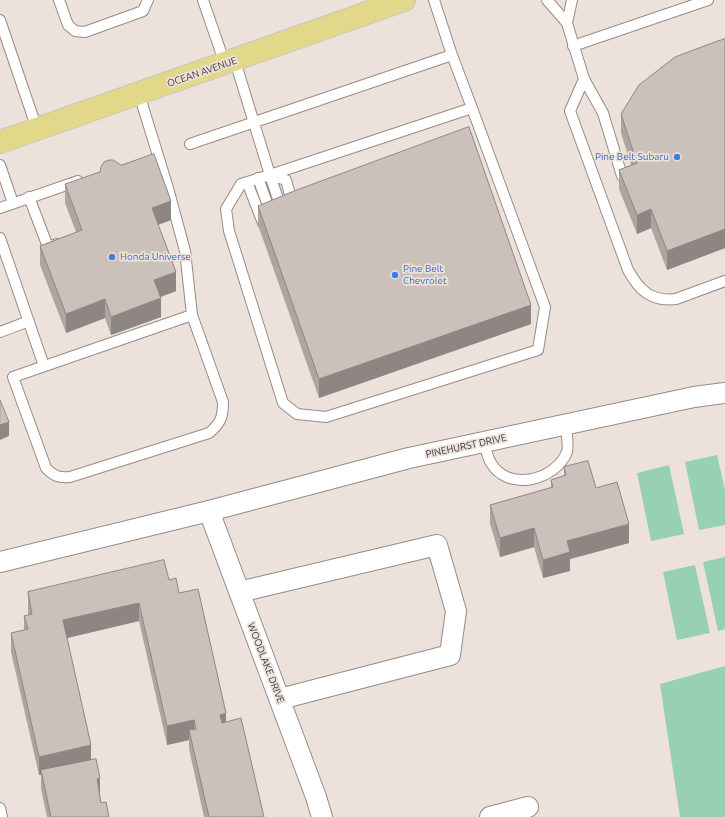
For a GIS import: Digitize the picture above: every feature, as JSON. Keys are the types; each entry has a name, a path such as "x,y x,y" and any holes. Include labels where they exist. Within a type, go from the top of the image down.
{"main road":[{"name":"OCEAN AVENUE","path":"0,142 404,0"}],"street":[{"name":"PINEHURST DRIVE","path":"0,562 409,458 694,397 725,393"},
{"name":"WOODLAKE DRIVE","path":"209,510 280,699 322,817"},
{"path":"239,592 437,544 456,611 450,655 280,699"},
{"path":"490,817 528,808"}],"lane":[{"path":"59,0 68,25 76,31 85,32 143,11 148,0"},
{"path":"203,0 230,62 253,124 275,173 283,215"},
{"path":"434,0 452,55 472,108 545,307 538,350 326,417 297,414 282,403 228,231 226,209 241,184 472,108"},
{"path":"547,0 567,23 584,79 603,113 622,176"},
{"path":"567,23 572,0"},
{"path":"573,46 708,0"},
{"path":"0,20 37,129"},
{"path":"0,56 10,52"},
{"path":"190,144 253,124 452,55"},
{"path":"584,79 570,111 628,270 634,280 640,288 649,295 667,300 676,299 725,281"},
{"path":"139,94 154,155 185,251 192,315 223,402 223,415 217,426 209,433 70,477 60,478 52,474 46,468 12,377 192,315"},
{"path":"0,165 13,203"},
{"path":"275,173 286,180 294,210"},
{"path":"0,208 90,177"},
{"path":"247,182 268,221 258,178"},
{"path":"29,197 48,247 66,241"},
{"path":"0,238 44,366"},
{"path":"0,332 29,321"},
{"path":"484,442 491,463 500,473 511,479 523,481 545,475 559,465 567,451 566,425"},
{"path":"0,808 2,817"}],"green space":[{"path":"717,455 725,490 725,525 699,530 685,462"},
{"path":"669,465 684,534 651,541 637,473"},
{"path":"725,557 725,629 718,631 703,562"},
{"path":"695,565 710,633 677,640 663,572"},
{"path":"725,666 725,817 680,817 660,684"}],"building":[{"name":"Pine Belt Subaru","path":"725,39 725,229 667,251 651,209 637,215 619,170 637,163 621,114 639,85 675,57"},
{"name":"Pine Belt Chevrolet","path":"469,127 531,305 319,379 258,206 294,191"},
{"name":"Honda Universe","path":"154,154 171,201 152,208 176,272 154,280 161,298 111,317 105,299 66,314 40,246 82,230 65,184 100,172 104,162 109,160 113,160 121,165"},
{"path":"0,400 9,422 0,425"},
{"path":"588,461 596,488 617,482 629,524 567,541 570,552 543,560 534,528 500,538 490,505 553,487 551,480 566,475 564,467"},
{"path":"164,560 169,580 176,578 179,593 198,589 226,713 220,715 222,723 241,718 264,817 209,817 189,730 196,729 194,720 167,726 139,603 63,620 91,745 39,757 11,633 28,629 24,616 32,614 28,592"},
{"path":"96,759 100,778 97,779 101,803 106,802 109,817 51,817 41,770"}],"place":[{"name":"Pine Belt Subaru","path":"677,157"},
{"name":"Honda Universe","path":"112,257"},
{"name":"Pine Belt Chevrolet","path":"395,275"}]}
